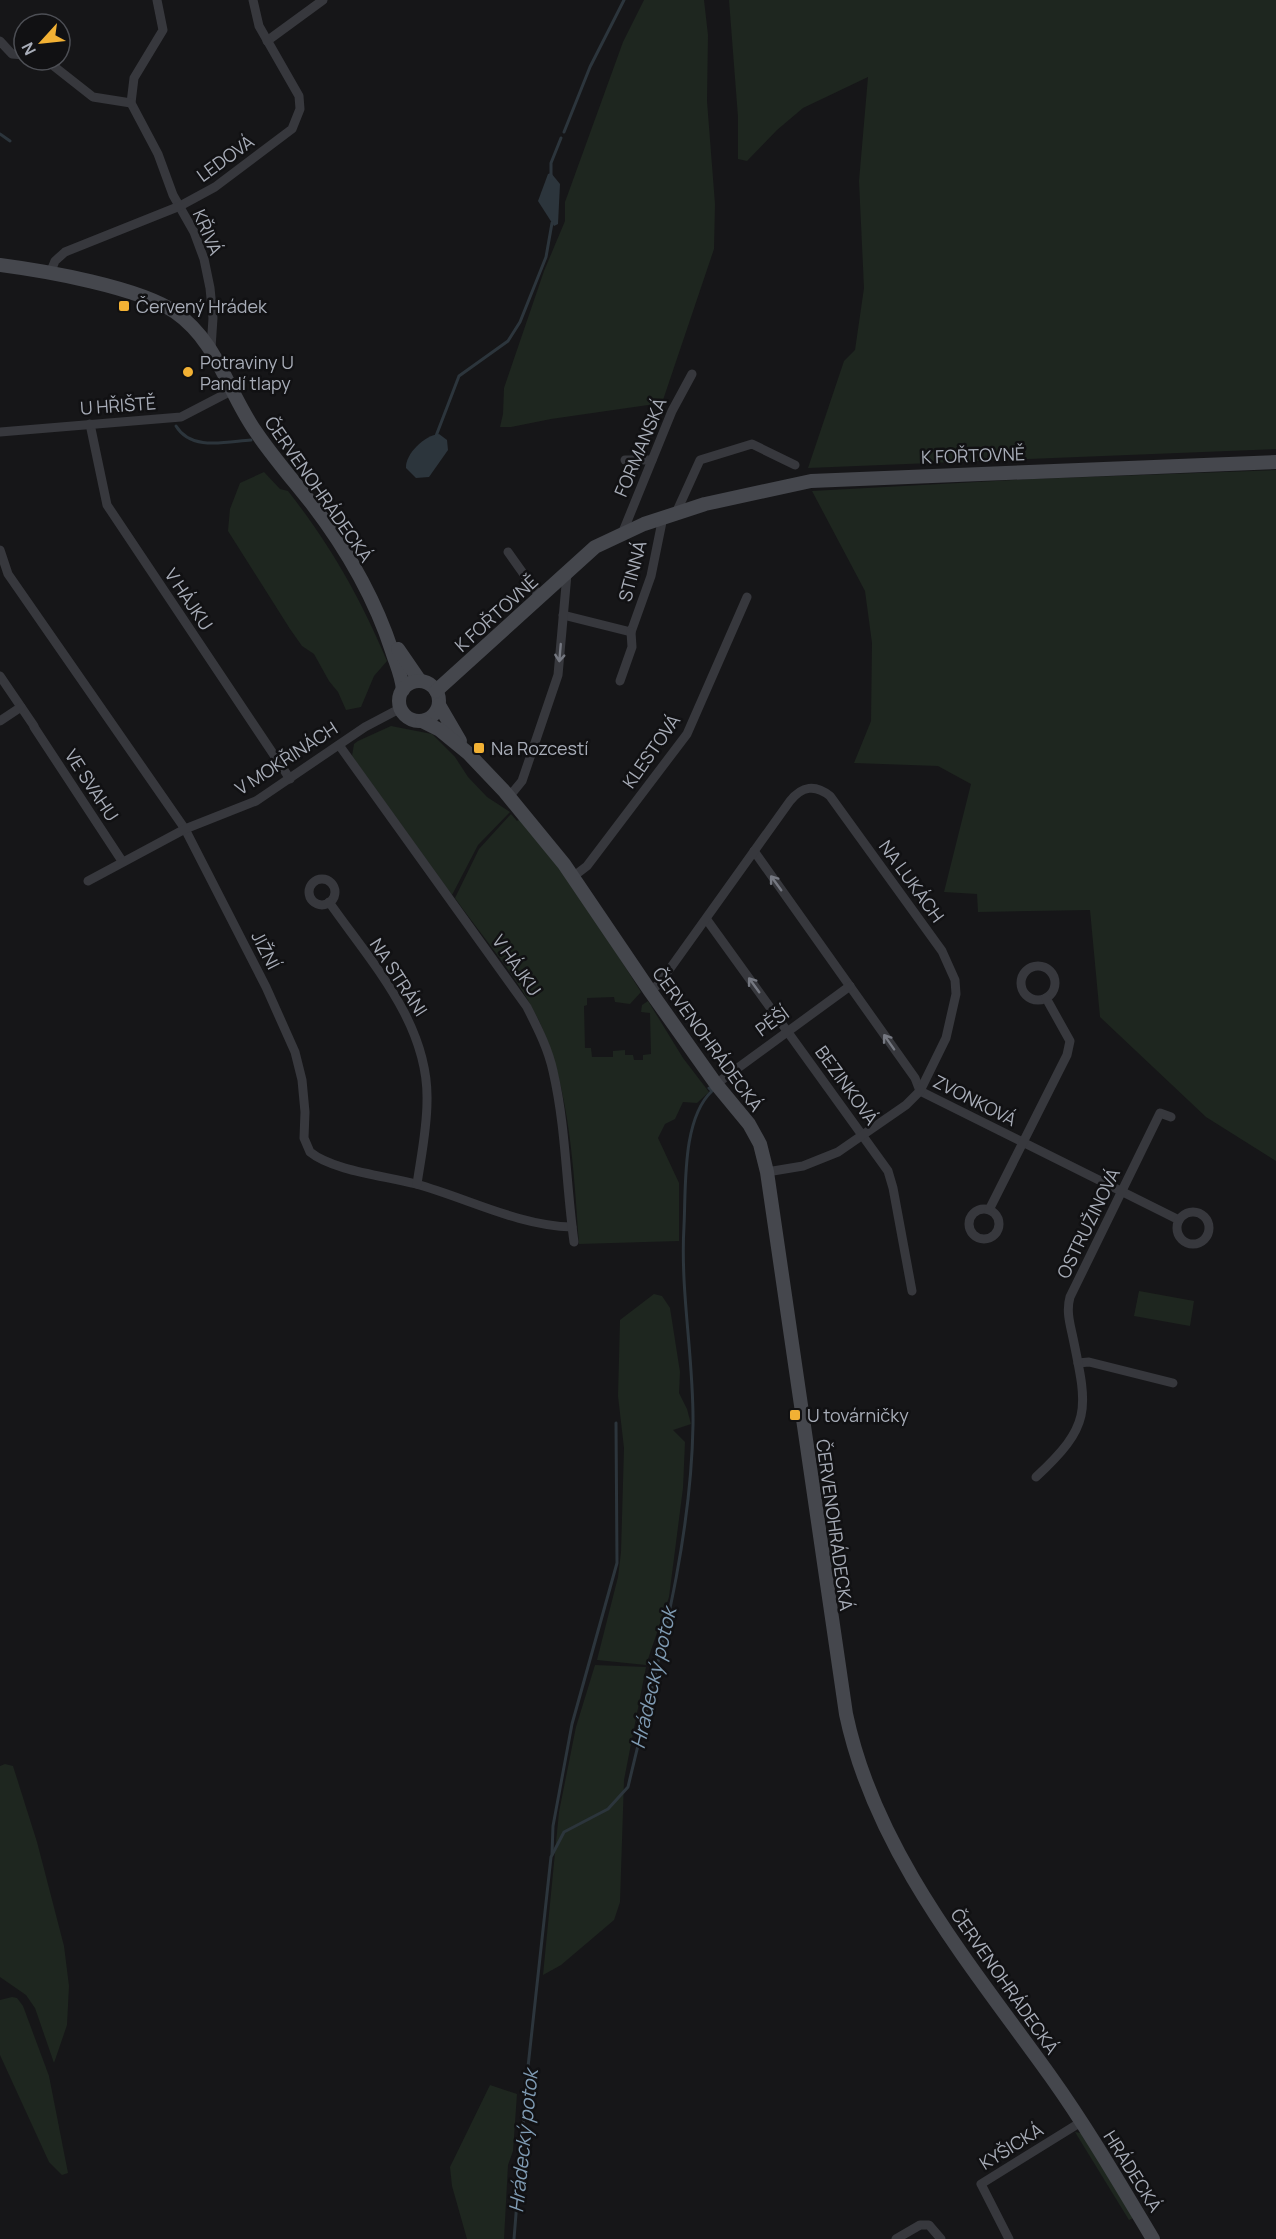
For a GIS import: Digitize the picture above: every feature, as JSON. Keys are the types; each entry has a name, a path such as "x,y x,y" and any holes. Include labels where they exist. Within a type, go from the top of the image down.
{"street":[{"path":"61,72 93,97 130,103 134,78 163,30 157,0"},
{"name":"LEDOVÁ","path":"50,273 55,261 65,252 180,206 215,187 292,129 300,109 299,96 259,26 253,0"},
{"path":"267,41 323,0"},
{"path":"0,41 12,54"},
{"name":"KŘIVÁ","path":"130,103 144,126 194,232 210,288 213,318 211,348"},
{"name":"ČERVENOHRÁDECKÁ","path":"0,264 50,273 155,302 188,321 211,348 254,430 313,506 344,552 388,636 420,681"},
{"name":"FORMANSKÁ","path":"622,534 672,411 692,374"},
{"name":"U HŘIŠTĚ","path":"0,432 181,417 233,390"},
{"name":"V HÁJKU","path":"90,424 107,505 290,779"},
{"path":"669,515 700,460 753,444 795,465"},
{"path":"624,460 652,460"},
{"name":"K FOŘTOVNĚ","path":"436,691 595,548 669,515 705,504 811,481 1276,462"},
{"name":"STINNÁ","path":"620,681 632,647 631,632 669,515"},
{"name":"JIŽNÍ","path":"0,550 8,574 185,829 266,987 295,1052 302,1080 307,1147 315,1156 337,1164 417,1184 536,1222 572,1227"},
{"path":"508,552 540,597"},
{"path":"509,797 522,781 558,675 567,574"},
{"name":"KLESTOVÁ","path":"574,876 587,866 687,734 747,597"},
{"path":"563,615 631,632"},
{"name":"ČERVENOHRÁDECKÁ","path":"388,636 401,675 403,690"},
{"name":"VE SVAHU","path":"0,676 122,861"},
{"path":"420,681 431,685 436,691 439,705 432,716 422,721 410,718 401,708 400,698 403,690 410,684 420,681"},
{"name":"ČERVENOHRÁDECKÁ","path":"439,705 468,753"},
{"path":"0,721 21,707"},
{"name":"V MOKŘINÁCH","path":"88,881 185,829 256,801 374,721 401,708"},
{"name":"ČERVENOHRÁDECKÁ","path":"422,721 440,730 468,753 509,797 574,876 650,991 716,1084 755,1134 767,1172 835,1647 846,1714 857,1760 878,1809 936,1916 1081,2122"},
{"name":"V HÁJKU","path":"339,745 527,1007 543,1040 553,1070 566,1152 574,1242"},
{"name":"NA LUKÁCH","path":"650,991 658,984 707,920 796,793 806,788 824,790 830,796 942,951 955,980 956,994 946,1038 920,1091 906,1105 838,1152 817,1161 767,1172"},
{"name":"ZVONKOVÁ","path":"754,851 915,1078 920,1091 1179,1220"},
{"name":"NA STRÁNI","path":"329,902 392,991 417,1038 423,1061 427,1102 417,1184"},
{"name":"BEZINKOVÁ","path":"707,920 862,1134 891,1178 912,1291"},
{"name":"PĚŠÍ","path":"716,1084 850,986"},
{"path":"989,1210 1067,1055 1070,1041 1046,998"},
{"name":"OSTRUŽINOVÁ","path":"1036,1477 1065,1450 1082,1421 1078,1363 1068,1303 1160,1113 1172,1117"},
{"path":"1078,1363 1089,1362 1173,1383"},
{"name":"HRÁDECKÁ","path":"1081,2122 1148,2237"},
{"name":"KYŠICKÁ","path":"1009,2239 981,2184 1081,2122"},
{"path":"896,2239 920,2225 929,2225 941,2239"}],"shaded area":[{"path":"644,0 704,0 708,35 707,101 715,204 714,249 662,403 500,427 504,388 544,271 565,221 565,202 623,42"},
{"path":"729,0 1276,0 1276,449 808,468 844,361 855,350 864,288 859,181 868,77 803,108 777,130 747,161 738,159 738,117"},
{"path":"551,173 560,184 558,224 554,226 538,201 548,174"},
{"path":"439,434 447,440 448,450 429,477 416,478 406,468 412,451 428,438"},
{"path":"1276,470 1276,1161 1206,1117 1100,1017 1090,910 978,912 977,894 944,892 971,784 938,766 854,763 871,721 872,643 865,591 812,491 1033,479"},
{"path":"264,472 280,489 288,491 331,552 366,615 387,661 374,676 361,707 346,710 338,692 314,654 302,646 290,629 228,531 230,509 240,483"},
{"path":"391,726 432,734 455,757 468,777 487,797 510,812 478,845 452,895 352,756 354,744"},
{"path":"511,814 517,821 521,818 583,900 641,992 630,1004 615,1002 614,997 587,998 587,1005 584,1006 585,1048 591,1048 592,1057 613,1057 613,1051 625,1050 625,1055 633,1055 634,1060 643,1060 643,1055 651,1054 650,1013 641,1012 642,1005 648,1001 683,1058 709,1092 697,1103 683,1102 675,1119 665,1124 658,1138 679,1183 679,1241 579,1244 569,1131 550,1048 540,1023 522,990 455,898 479,849"},
{"path":"1139,1291 1194,1301 1190,1326 1134,1316"},
{"path":"654,1294 662,1296 670,1308 680,1372 679,1393 691,1424 673,1430 685,1442 683,1488 669,1597 646,1665 597,1660 618,1577 621,1552 624,1448 618,1396 620,1320"},
{"path":"595,1665 646,1667 624,1780 620,1902 614,1920 561,1965 543,1975 559,1812 576,1727"},
{"path":"5,1764 13,1766 37,1842 64,1946 69,1986 67,2025 54,2063 35,2008 26,1995 0,1977 0,1766"},
{"path":"17,1998 23,2006 49,2076 68,2173 62,2175 49,2162 0,2055 0,2000"},
{"path":"490,2085 517,2094 513,2151 508,2165 504,2239 467,2239 452,2186 450,2167"},
{"path":"1075,2132 1081,2133 1135,2217 1129,2220"}],"waterway":[{"path":"564,132 590,67 624,0"},
{"name":"Hrádecký potok","path":"0,134 10,141"},
{"path":"551,178 551,163 561,138"},
{"path":"436,436 459,376 508,341 520,322 546,257 552,223"},
{"path":"176,426 182,434 199,442 220,443 251,440"},
{"name":"Hrádecký potok","path":"514,2239 527,2076 551,1857 564,1832 608,1809 628,1787 679,1562 691,1471 693,1425 683,1251 686,1173 690,1135 702,1103 712,1091 709,1088"},
{"path":"552,1854 553,1826 572,1724 617,1563 616,1423"}],"place":[{"name":"Červený Hrádek","path":"124,306"},
{"name":"Potraviny U Pandí tlapy","path":"188,372"},
{"name":"Na Rozcestí","path":"479,748"},
{"name":"U továrničky","path":"795,1415"}]}
